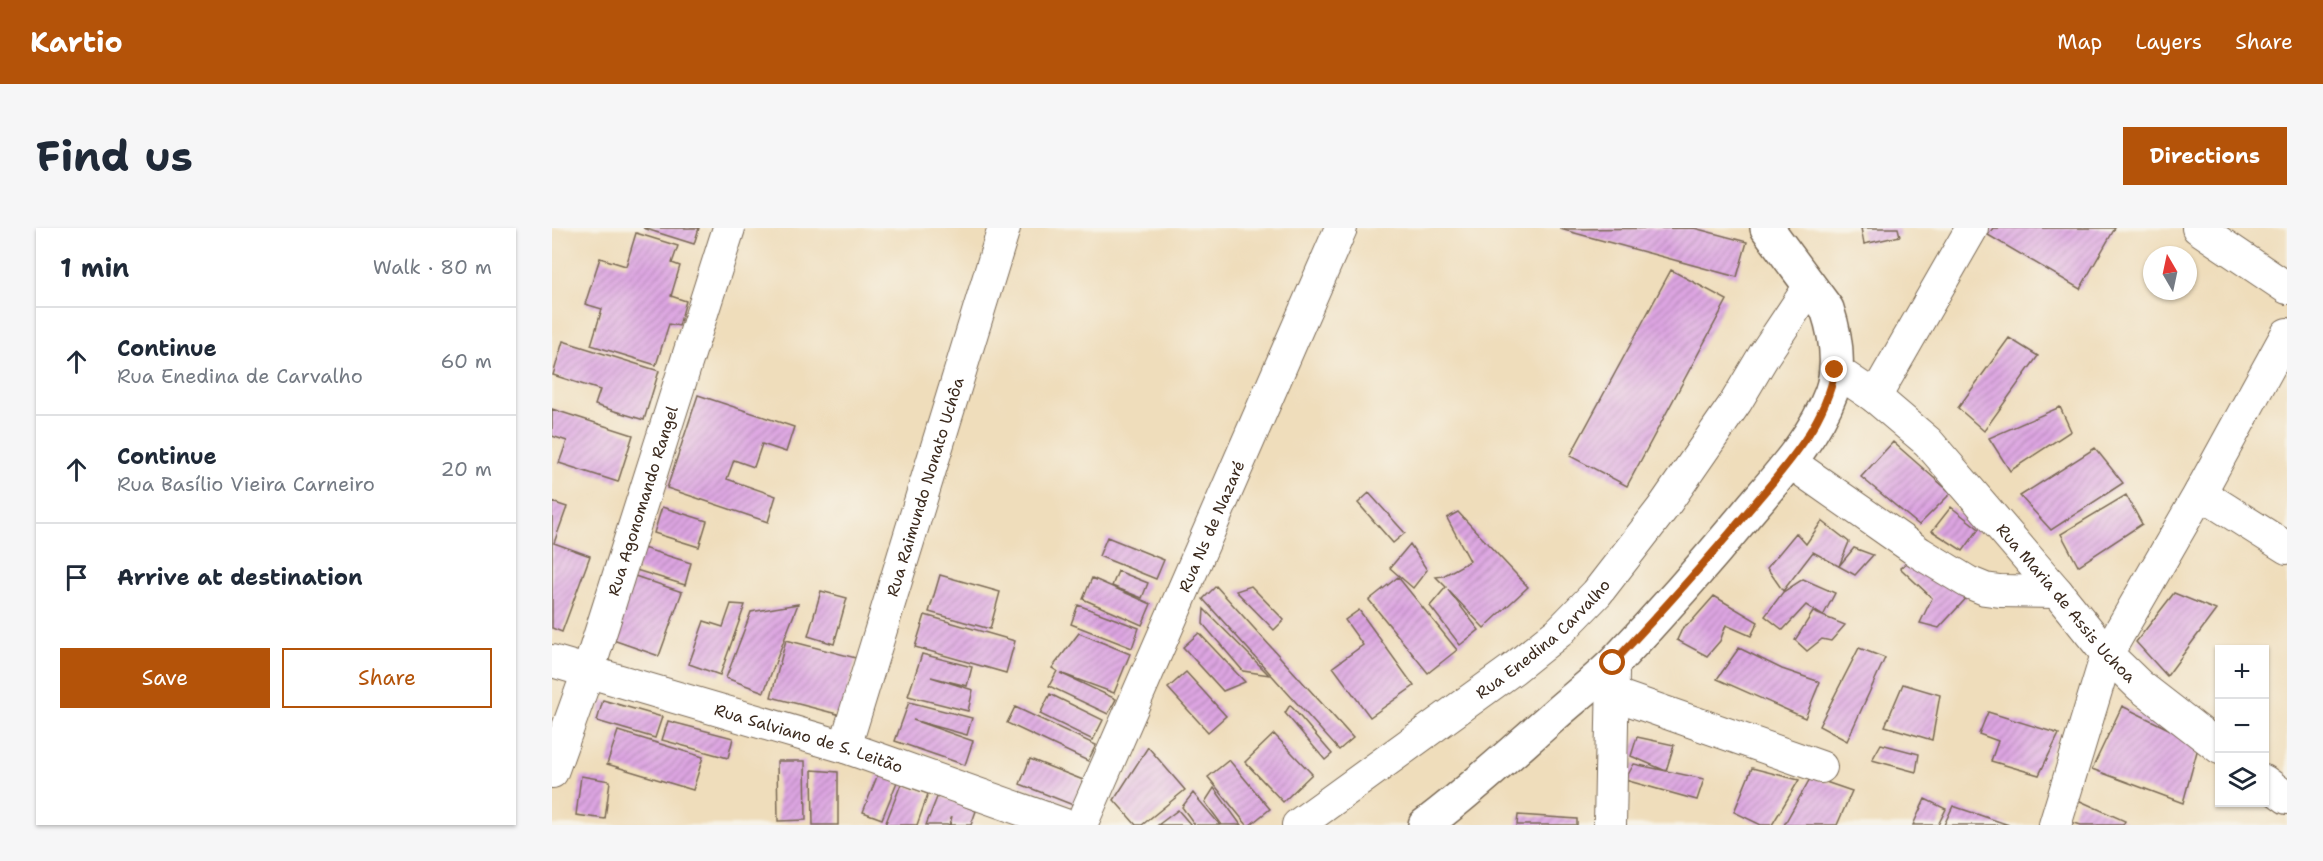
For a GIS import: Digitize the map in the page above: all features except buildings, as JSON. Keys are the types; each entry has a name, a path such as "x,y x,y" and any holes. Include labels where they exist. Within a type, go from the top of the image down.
{"main road":[{"path":"1426,825 1613,679 1790,462 1823,411 1831,391 1835,370 1837,343 1832,324 1827,309 1770,229"}],"street":[{"name":"Rua Agonomando Rangel","path":"552,772 588,672 729,228"},
{"name":"Rua Raimundo Nonato Uchôa","path":"845,747 1004,228"},
{"name":"Rua Ns de Nazaré","path":"1081,825 1341,228"},
{"path":"1875,396 1972,228"},
{"path":"2198,228 2287,288"},
{"name":"Rua Enedina Carvalho","path":"1298,825 1513,669 1559,632 1597,593 1662,509 1736,402 1810,286"},
{"path":"2055,825 2107,654 2200,493 2287,334"},
{"name":"Rua Maria de Assis Uchoa","path":"1835,370 1875,396 1928,442 2107,654 2148,693 2215,744"},
{"path":"1790,462 1920,553 1968,582 1985,589 2000,591 2057,592"},
{"path":"2200,493 2287,548"},
{"name":"Rua Salviano de S. Leitão","path":"552,662 845,747 1065,825"},
{"path":"1610,825 1613,679 1821,767"},
{"path":"2269,784 2287,798"}],"route":[{"path":"1613,663 1711,557 1790,462 1823,411 1831,391 1835,370"}]}
